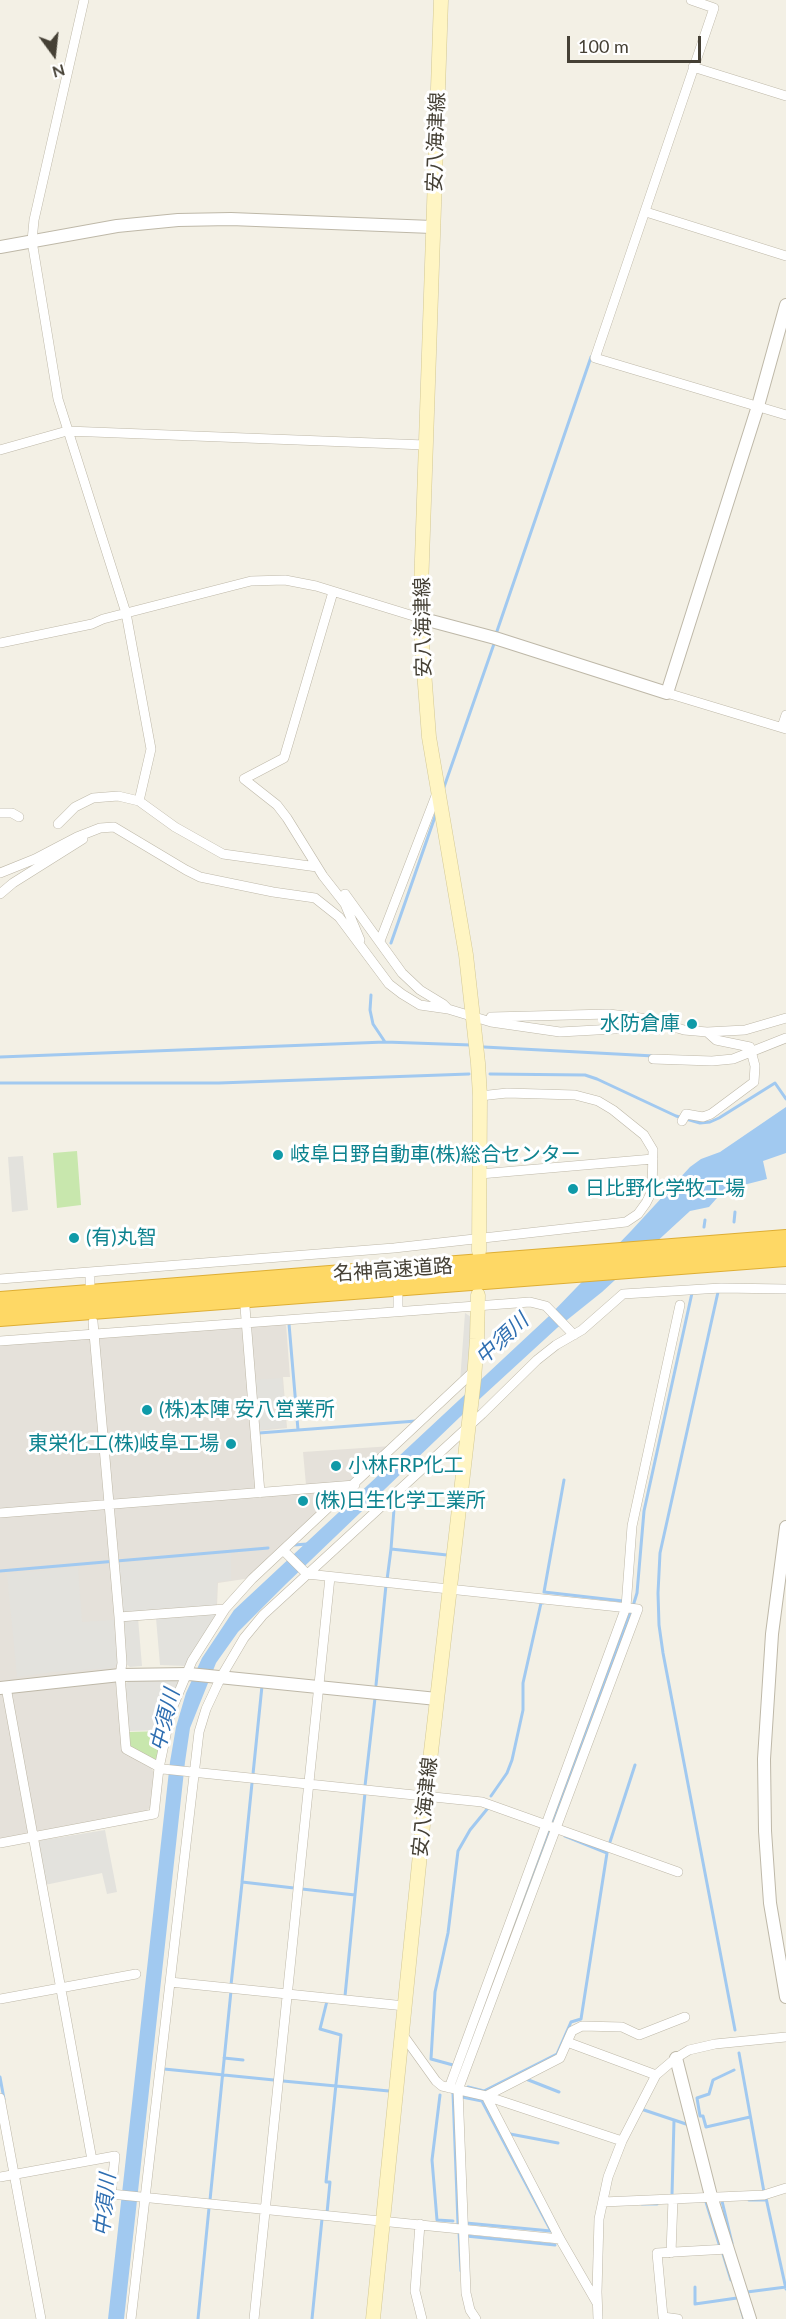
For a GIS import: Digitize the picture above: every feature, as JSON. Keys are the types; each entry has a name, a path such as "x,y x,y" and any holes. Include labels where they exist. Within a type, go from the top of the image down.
{"highway":[{"name":"名神高速道路","path":"0,1301 786,1239"},
{"name":"名神高速道路","path":"0,1317 786,1257"}],"main road":[{"name":"安八海津線","path":"441,0 420,618 429,737 466,955 473,1017 480,1096 480,1244"},
{"name":"安八海津線","path":"374,2319 426,1795 474,1375 478,1300"}],"street":[{"path":"84,0 34,220 32,241 58,399 126,613 151,749 139,801"},
{"path":"691,0 715,4 596,358 786,415"},
{"path":"693,67 786,96"},
{"path":"646,212 786,256"},
{"path":"0,247 117,226 178,220 231,219 432,227"},
{"path":"667,693 758,406 786,305"},
{"path":"0,450 67,431 425,445"},
{"path":"0,643 92,624 251,581 285,580 316,586 495,638 784,728 786,715"},
{"path":"333,592 284,758 244,779 277,805 323,876 345,904 362,945"},
{"path":"380,941 437,793"},
{"path":"58,824 75,807 93,798 118,796 139,801 175,827 223,854 317,867"},
{"path":"0,813 12,813 20,817"},
{"path":"0,873 100,828 114,827 200,877 315,898 339,917 362,945 377,970 402,994 420,1005 491,1022 560,1032 669,1026"},
{"path":"0,894 12,883 70,849 92,832"},
{"path":"323,876 343,891 402,973 420,990 443,1004 448,1010"},
{"path":"473,1017 609,1014 648,1019 669,1026 707,1032 745,1030 786,1018"},
{"path":"682,1121 686,1114 703,1117 711,1114 754,1082 755,1066 752,1052 746,1045 716,1040 707,1032"},
{"path":"653,1059 712,1061 733,1059 786,1038"},
{"path":"0,1279 394,1248 480,1244 626,1222 638,1214 652,1191 652,1150 644,1135 614,1110 598,1101 575,1095 507,1093 480,1096"},
{"path":"480,1174 653,1159"},
{"path":"394,1248 395,1262"},
{"path":"241,1260 242,1273"},
{"path":"90,1272 90,1284"},
{"path":"131,2319 142,2197 170,1982 191,1772 199,1732 219,1677 257,1622 305,1573 537,1360 623,1294 721,1288 786,1289"},
{"path":"398,1296 398,1311"},
{"path":"0,1341 398,1311 478,1300 530,1302 546,1306 571,1332"},
{"path":"627,1607 632,1526 680,1305"},
{"path":"245,1307 260,1493"},
{"path":"93,1322 119,1617 122,1663 120,1675 126,1749 161,1768 482,1802 678,1872"},
{"path":"0,1843 154,1814 171,1710 187,1674 225,1609 252,1580 474,1375"},
{"path":"0,1513 355,1485"},
{"path":"786,1527 772,1634 764,1759 765,1831 771,1903 786,1997"},
{"path":"286,1553 305,1573 330,1577 638,1609 550,1827 454,2089 466,2293 470,2310 476,2319"},
{"path":"254,2319 330,1577"},
{"path":"119,1617 225,1609"},
{"path":"92,2160 3,1687 120,1675 187,1674 437,1699"},
{"path":"0,1999 136,1974"},
{"path":"170,1982 405,2006"},
{"path":"486,2096 560,2058 572,2031 582,2026 622,2027 639,2035 685,2018"},
{"path":"403,2035 436,2082 622,2141"},
{"path":"598,2319 598,2235 608,2177 622,2141 656,2075 689,2050 714,2044 786,2037"},
{"path":"567,2042 656,2075"},
{"path":"676,2058 711,2196 750,2319"},
{"path":"486,2096 560,2239 598,2305"},
{"path":"0,2098 41,2319"},
{"path":"0,2177 115,2156 111,2194 560,2239"},
{"path":"603,2202 764,2195 786,2188"},
{"path":"671,2253 673,2199"},
{"path":"420,2224 415,2291 422,2319"},
{"path":"678,2319 678,2317 663,2317 657,2253 728,2249"}],"shaded area":[{"path":"23,1156 28,1210 12,1212 8,1157"},
{"path":"465,1313 474,1319 469,1374 460,1382"},
{"path":"286,1324 290,1377 283,1377 287,1428 258,1431 262,1489 306,1485 303,1452 392,1446 251,1578 218,1583 217,1606 115,1614 119,1663 116,1686 122,1750 154,1772 151,1807 146,1811 105,1818 102,1823 0,1840 0,1345"},
{"path":"282,1378 286,1427 257,1430 253,1380"},
{"path":"231,1553 231,1580 217,1582 216,1606 122,1612 117,1563"},
{"path":"78,1567 82,1622 114,1620 117,1664 113,1668 17,1677 7,1574"},
{"path":"219,1612 186,1666 160,1665 156,1618"},
{"path":"138,1618 142,1666 130,1667 125,1663 124,1619"},
{"path":"131,1679 180,1679 164,1730 129,1731 124,1685"},
{"path":"105,1830 117,1892 107,1894 102,1873 45,1885 37,1841"}],"green space":[{"path":"77,1151 81,1205 57,1208 53,1153"},
{"path":"164,1731 157,1764 130,1748 129,1732"}],"water":[{"path":"786,1107 786,1153 763,1161 767,1179 724,1190 709,1207 690,1211 460,1417 238,1632 216,1663 190,1728 185,1762 124,2319 108,2319 170,1762 176,1727 186,1693 202,1658 234,1610 548,1317 690,1167 701,1159 720,1152"}],"waterway":[{"path":"496,634 591,357"},
{"path":"443,790 495,641"},
{"path":"391,943 437,811"},
{"path":"371,995 370,1010 373,1024 385,1042"},
{"path":"0,1057 385,1042 471,1045"},
{"path":"484,1047 654,1056"},
{"path":"0,1083 219,1083 469,1074"},
{"path":"490,1074 585,1075 676,1116 700,1123 719,1118 775,1083 786,1099"},
{"path":"734,1222 735,1212"},
{"path":"704,1227 705,1220"},
{"path":"718,1292 660,1553 658,1593 663,1653 735,2030"},
{"path":"633,1606 637,1593 644,1511 692,1293"},
{"path":"289,1324 298,1430"},
{"path":"259,1433 416,1421"},
{"path":"564,1480 544,1592 623,1601"},
{"path":"395,1496 391,1549 447,1555"},
{"path":"294,1545 307,1544"},
{"path":"0,1571 268,1548"},
{"path":"387,1580 391,1549"},
{"path":"376,1685 386,1585"},
{"path":"491,1796 507,1773 512,1760 523,1710 523,1683 541,1603 543,1603"},
{"path":"552,1824 631,1611"},
{"path":"253,1774 262,1686"},
{"path":"365,1786 375,1698"},
{"path":"609,1845 635,1765"},
{"path":"252,1783 242,1882 294,1888"},
{"path":"345,1996 365,1793"},
{"path":"453,2065 431,2059 435,1992 448,1933 458,1851 470,1830 488,1808"},
{"path":"514,1926 549,1832"},
{"path":"468,2087 484,2091 557,2054 571,2022 581,2019 607,1853 565,1836"},
{"path":"231,1985 242,1883"},
{"path":"302,1889 355,1895"},
{"path":"210,2200 231,1991"},
{"path":"327,2001 320,2029 341,2035 326,2182 330,2182 327,2213"},
{"path":"739,2053 764,2192"},
{"path":"224,2058 243,2060"},
{"path":"164,2069 274,2080"},
{"path":"734,2070 713,2080 709,2094 697,2098 700,2116 703,2116 706,2127 750,2117"},
{"path":"0,2077 4,2099"},
{"path":"526,2079 559,2092"},
{"path":"283,2081 389,2091"},
{"path":"453,2093 458,2224"},
{"path":"440,2095 432,2160 437,2220 453,2221"},
{"path":"462,2097 482,2101 551,2231 466,2223"},
{"path":"641,2109 674,2120 672,2195"},
{"path":"674,2120 686,2124"},
{"path":"510,2134 558,2143"},
{"path":"766,2198 786,2289"},
{"path":"749,2200 765,2200"},
{"path":"722,2201 732,2243"},
{"path":"706,2202 720,2247"},
{"path":"642,2204 657,2204"},
{"path":"198,2319 209,2208"},
{"path":"312,2319 322,2219"},
{"path":"459,2232 461,2271"},
{"path":"466,2236 555,2245"},
{"path":"723,2254 731,2280"},
{"path":"695,2287 695,2304 737,2298"},
{"path":"747,2292 786,2287"},
{"path":"741,2309 744,2319"}],"place":[{"name":"水防倉庫","path":"692,1024"},
{"name":"岐阜日野自動車(株)総合センター","path":"278,1155"},
{"name":"日比野化学牧工場","path":"573,1189"},
{"name":"(有)丸智","path":"74,1238"},
{"name":"(株)本陣 安八営業所","path":"147,1410"},
{"name":"東栄化工(株)岐阜工場","path":"231,1444"},
{"name":"小林FRP化工","path":"336,1466"},
{"name":"(株)日生化学工業所","path":"303,1501"}],"water label":[{"name":"中須川","path":"502,1339"},
{"name":"中須川","path":"165,1720"},
{"name":"中須川","path":"105,2205"}]}
